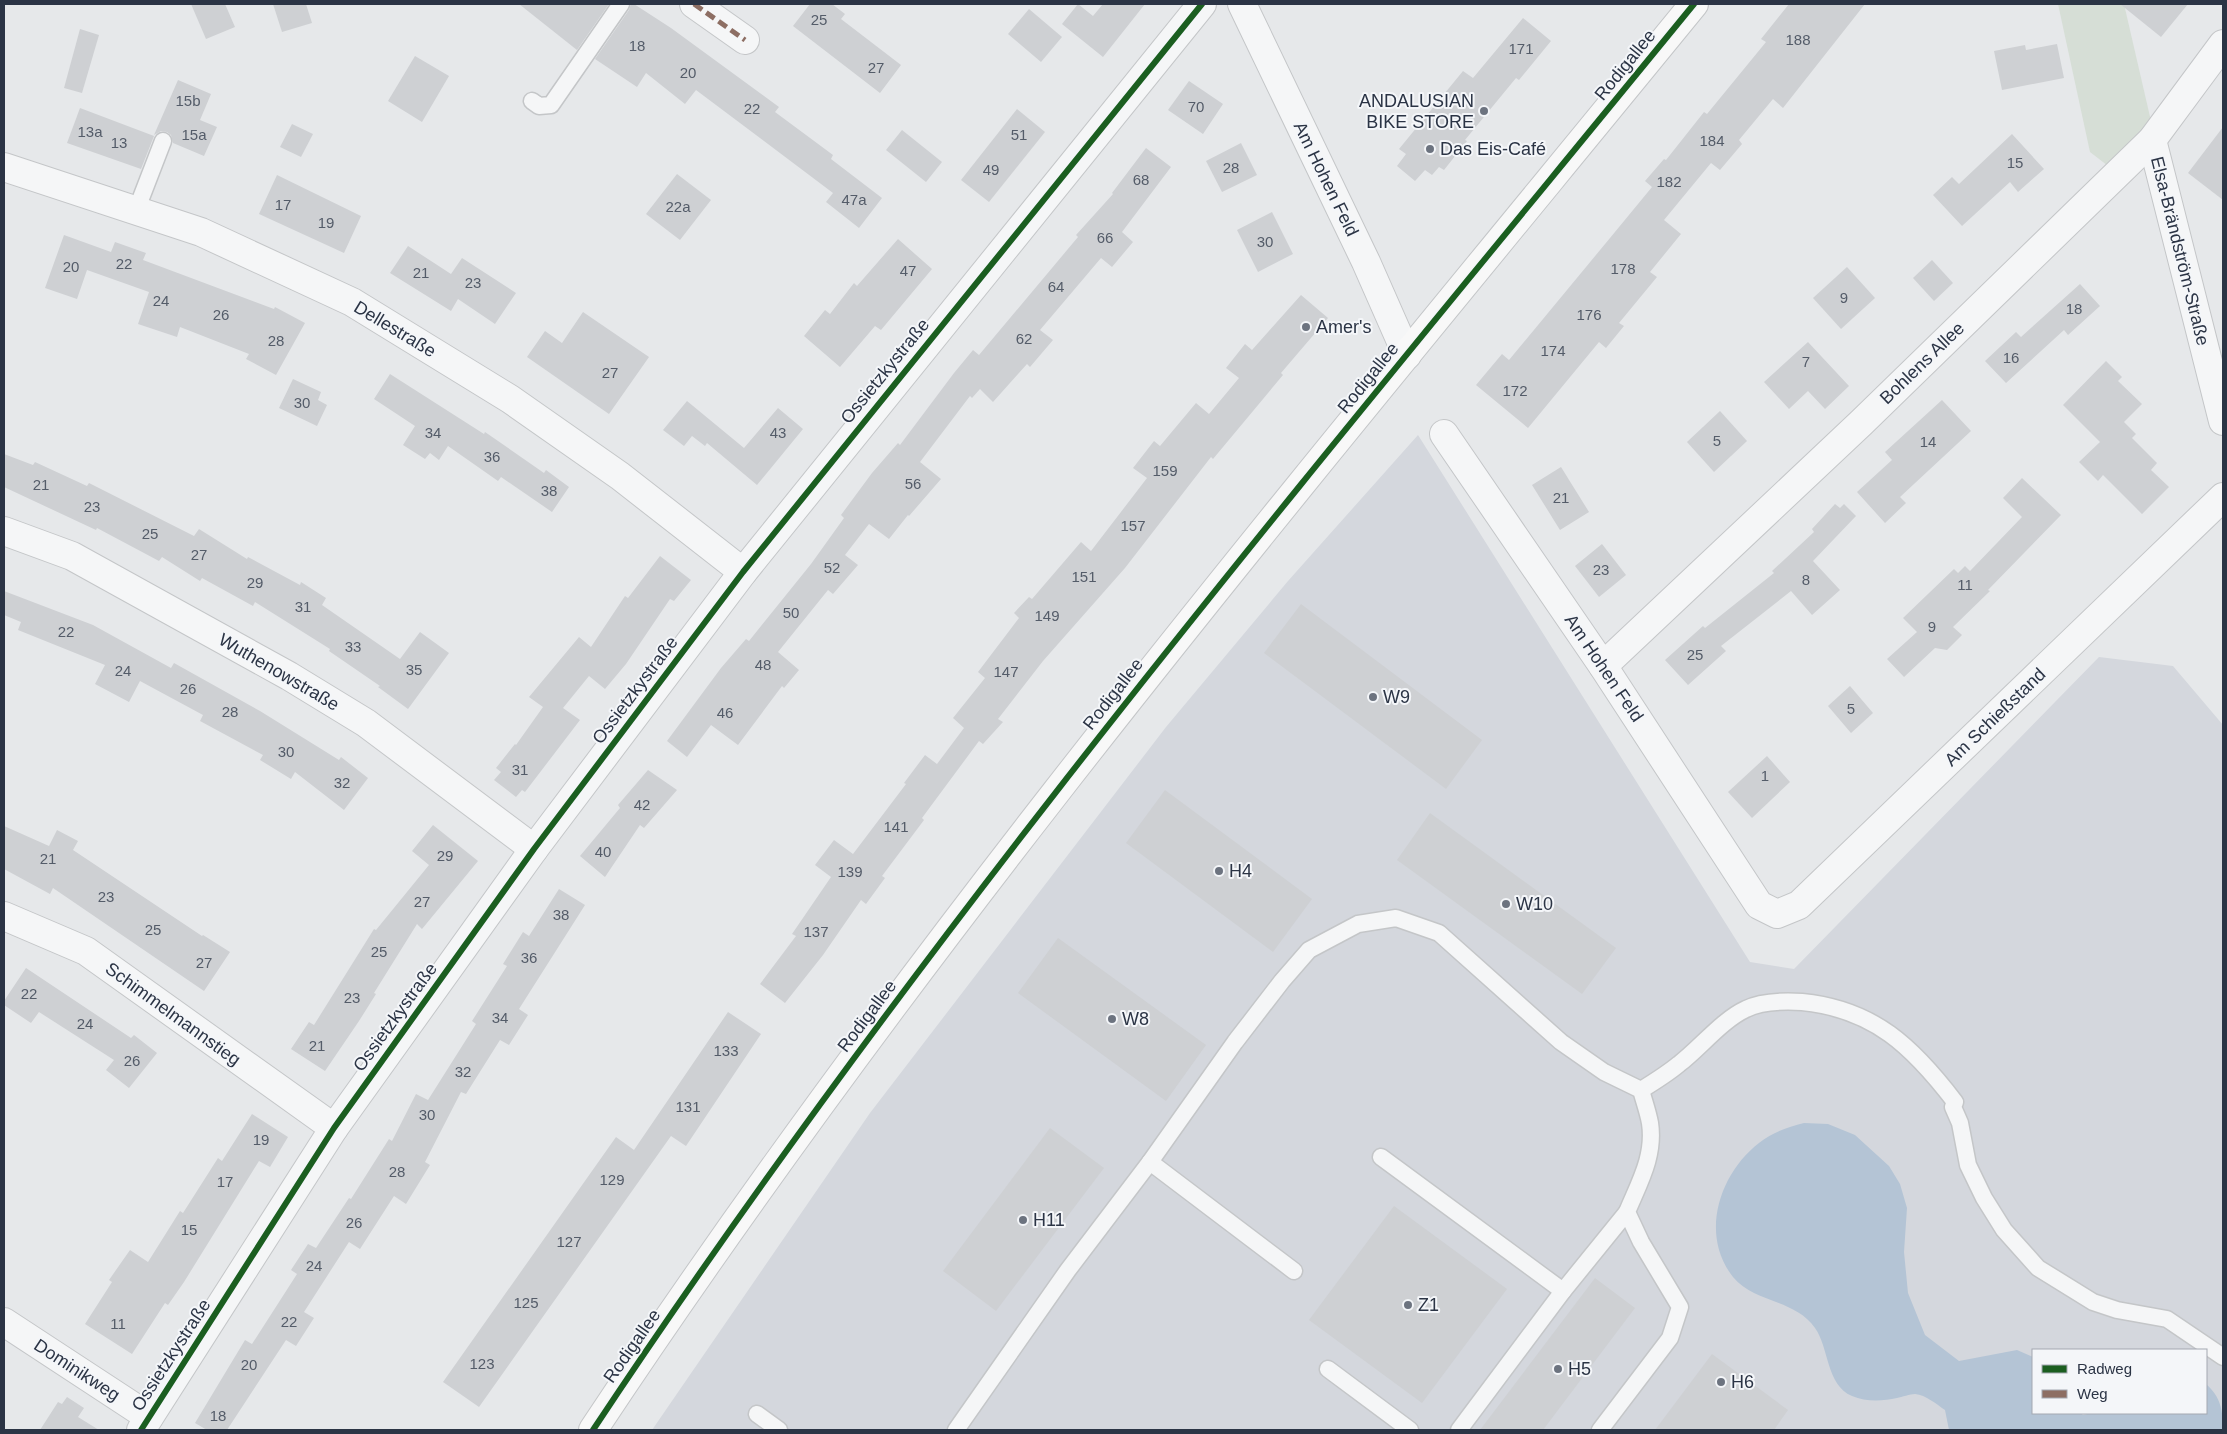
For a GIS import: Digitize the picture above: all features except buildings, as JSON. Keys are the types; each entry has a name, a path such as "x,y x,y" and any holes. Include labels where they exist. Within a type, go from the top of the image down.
{"main road":[{"name":"Rodigallee","path":"593,1430 637,1363 843,1072 1128,698 1694,4"}],"street":[{"path":"694,4 745,40"},
{"name":"Ossietzkystraße","path":"145,1424 334,1128 534,849 743,572 1202,4"},
{"name":"Am Hohen Feld","path":"1242,4 1363,255 1407,355"},
{"name":"Bohlens Allee","path":"1603,666 1854,430 2152,140 2223,44"},
{"name":"Elsa-Brändström-Straße","path":"2152,140 2223,421"},
{"name":"Dellestraße","path":"4,167 201,232 352,302 510,399 620,476 743,572"},
{"name":"Am Hohen Feld","path":"1444,434 1603,666 1759,906"},
{"name":"Am Schießstand","path":"1759,906 1777,914 1799,905 2223,498"},
{"name":"Wuthenowstraße","path":"4,531 72,556 289,676 366,723 534,849"},
{"name":"Schimmelmannstieg","path":"4,916 86,951 334,1128"},
{"name":"Dominikweg","path":"4,1322 145,1424"}],"lane":[{"path":"532,101 538,106 551,105 621,4"},
{"path":"136,211 163,141"},
{"path":"956,1430 1068,1270 1150,1162 1235,1042 1309,950 1358,924 1396,918 1440,932 1561,1042 1604,1072 1641,1090 1650,1124 1650,1146 1647,1166 1627,1212 1563,1291 1459,1430"},
{"path":"1641,1090 1679,1064 1746,1008 1784,1000 1821,1004 1867,1019 1902,1043 1921,1060 1955,1102 1953,1107 1960,1123 1968,1165 2004,1230 2038,1268 2093,1302 2117,1310 2167,1319 2223,1356"},
{"path":"1381,1157 1563,1291"},
{"path":"1150,1162 1294,1271"},
{"path":"1600,1430 1670,1338 1680,1307 1641,1242 1627,1212"},
{"path":"1328,1369 1410,1430"},
{"path":"756,1414 779,1430"}],"shaded area":[{"path":"2058,4 2124,4 2151,121 2112,169 2090,152"},
{"path":"1418,435 1750,962 1794,969 2099,657 2173,666 2223,725 2223,1430 652,1430 870,1113 1166,727 1288,581"}],"water":[{"path":"1804,1123 1828,1124 1855,1135 1889,1166 1900,1184 1907,1208 1904,1252 1908,1293 1925,1335 1959,1361 2017,1350 2032,1357 2032,1414 2207,1414 2207,1385 2218,1399 2223,1430 1949,1430 1945,1410 1923,1396 1913,1394 1886,1400 1869,1400 1857,1398 1844,1391 1833,1375 1820,1336 1815,1328 1797,1311 1752,1292 1742,1285 1733,1277 1723,1260 1717,1242 1716,1224 1719,1205 1725,1187 1734,1171 1745,1156 1764,1139 1792,1126"}],"marked path":[{"path":"694,4 745,40"}],"cycle path":[{"path":"141,1430 334,1128 534,849 743,572 1202,4"},
{"path":"593,1430 720,1244 852,1061 987,881 1266,527 1694,4"}],"place":[{"name":"ANDALUSIAN BIKE STORE","path":"1484,111"},
{"name":"Das Eis-Café","path":"1430,149"},
{"name":"Amer's","path":"1306,327"},
{"name":"W9","path":"1373,697"},
{"name":"H4","path":"1219,871"},
{"name":"W10","path":"1506,904"},
{"name":"W8","path":"1112,1019"},
{"name":"H11","path":"1023,1220"},
{"name":"Z1","path":"1408,1305"},
{"name":"H5","path":"1558,1369"},
{"name":"H6","path":"1721,1382"}]}
